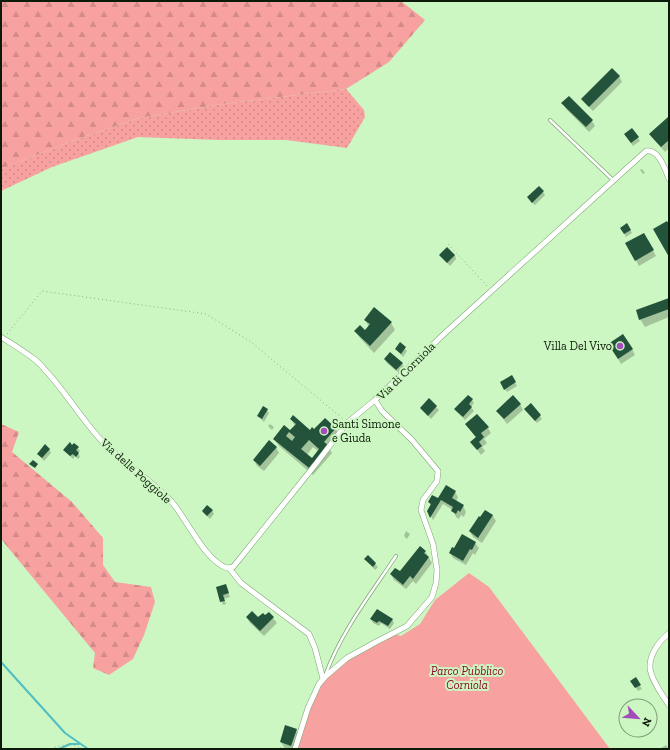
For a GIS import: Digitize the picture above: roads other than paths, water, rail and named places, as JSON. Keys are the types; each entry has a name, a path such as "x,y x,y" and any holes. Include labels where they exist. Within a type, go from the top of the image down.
{"street":[{"name":"Via di Corniola","path":"295,749 308,708 319,684 323,679 347,658 407,626 432,597 436,583 437,570 433,544 422,510 424,500 436,481 438,471 423,452 393,421 382,412 375,400 445,333 646,151 650,150 656,153 669,178"},
{"name":"Via delle Poggiole","path":"2,338 35,359 59,386 98,437 113,452 151,482 170,501 180,513 209,556 220,566 229,568"},
{"path":"323,679 315,648 309,634 241,583 229,568 233,567 238,561 347,423 375,400"},
{"path":"669,633 657,645 650,668 652,677 669,705"}],"lane":[{"path":"550,120 613,180"},
{"path":"323,679 332,656 345,634 396,556"}],"waterway":[{"path":"1,662 65,733 88,749"},
{"path":"59,749 70,744 79,744"}],"place":[{"name":"Villa Del Vivo","path":"620,346"},
{"name":"Santi Simone e Giuda","path":"324,431"}],"park label":[{"name":"Parco Pubblico Corniola","path":"467,678"}]}
